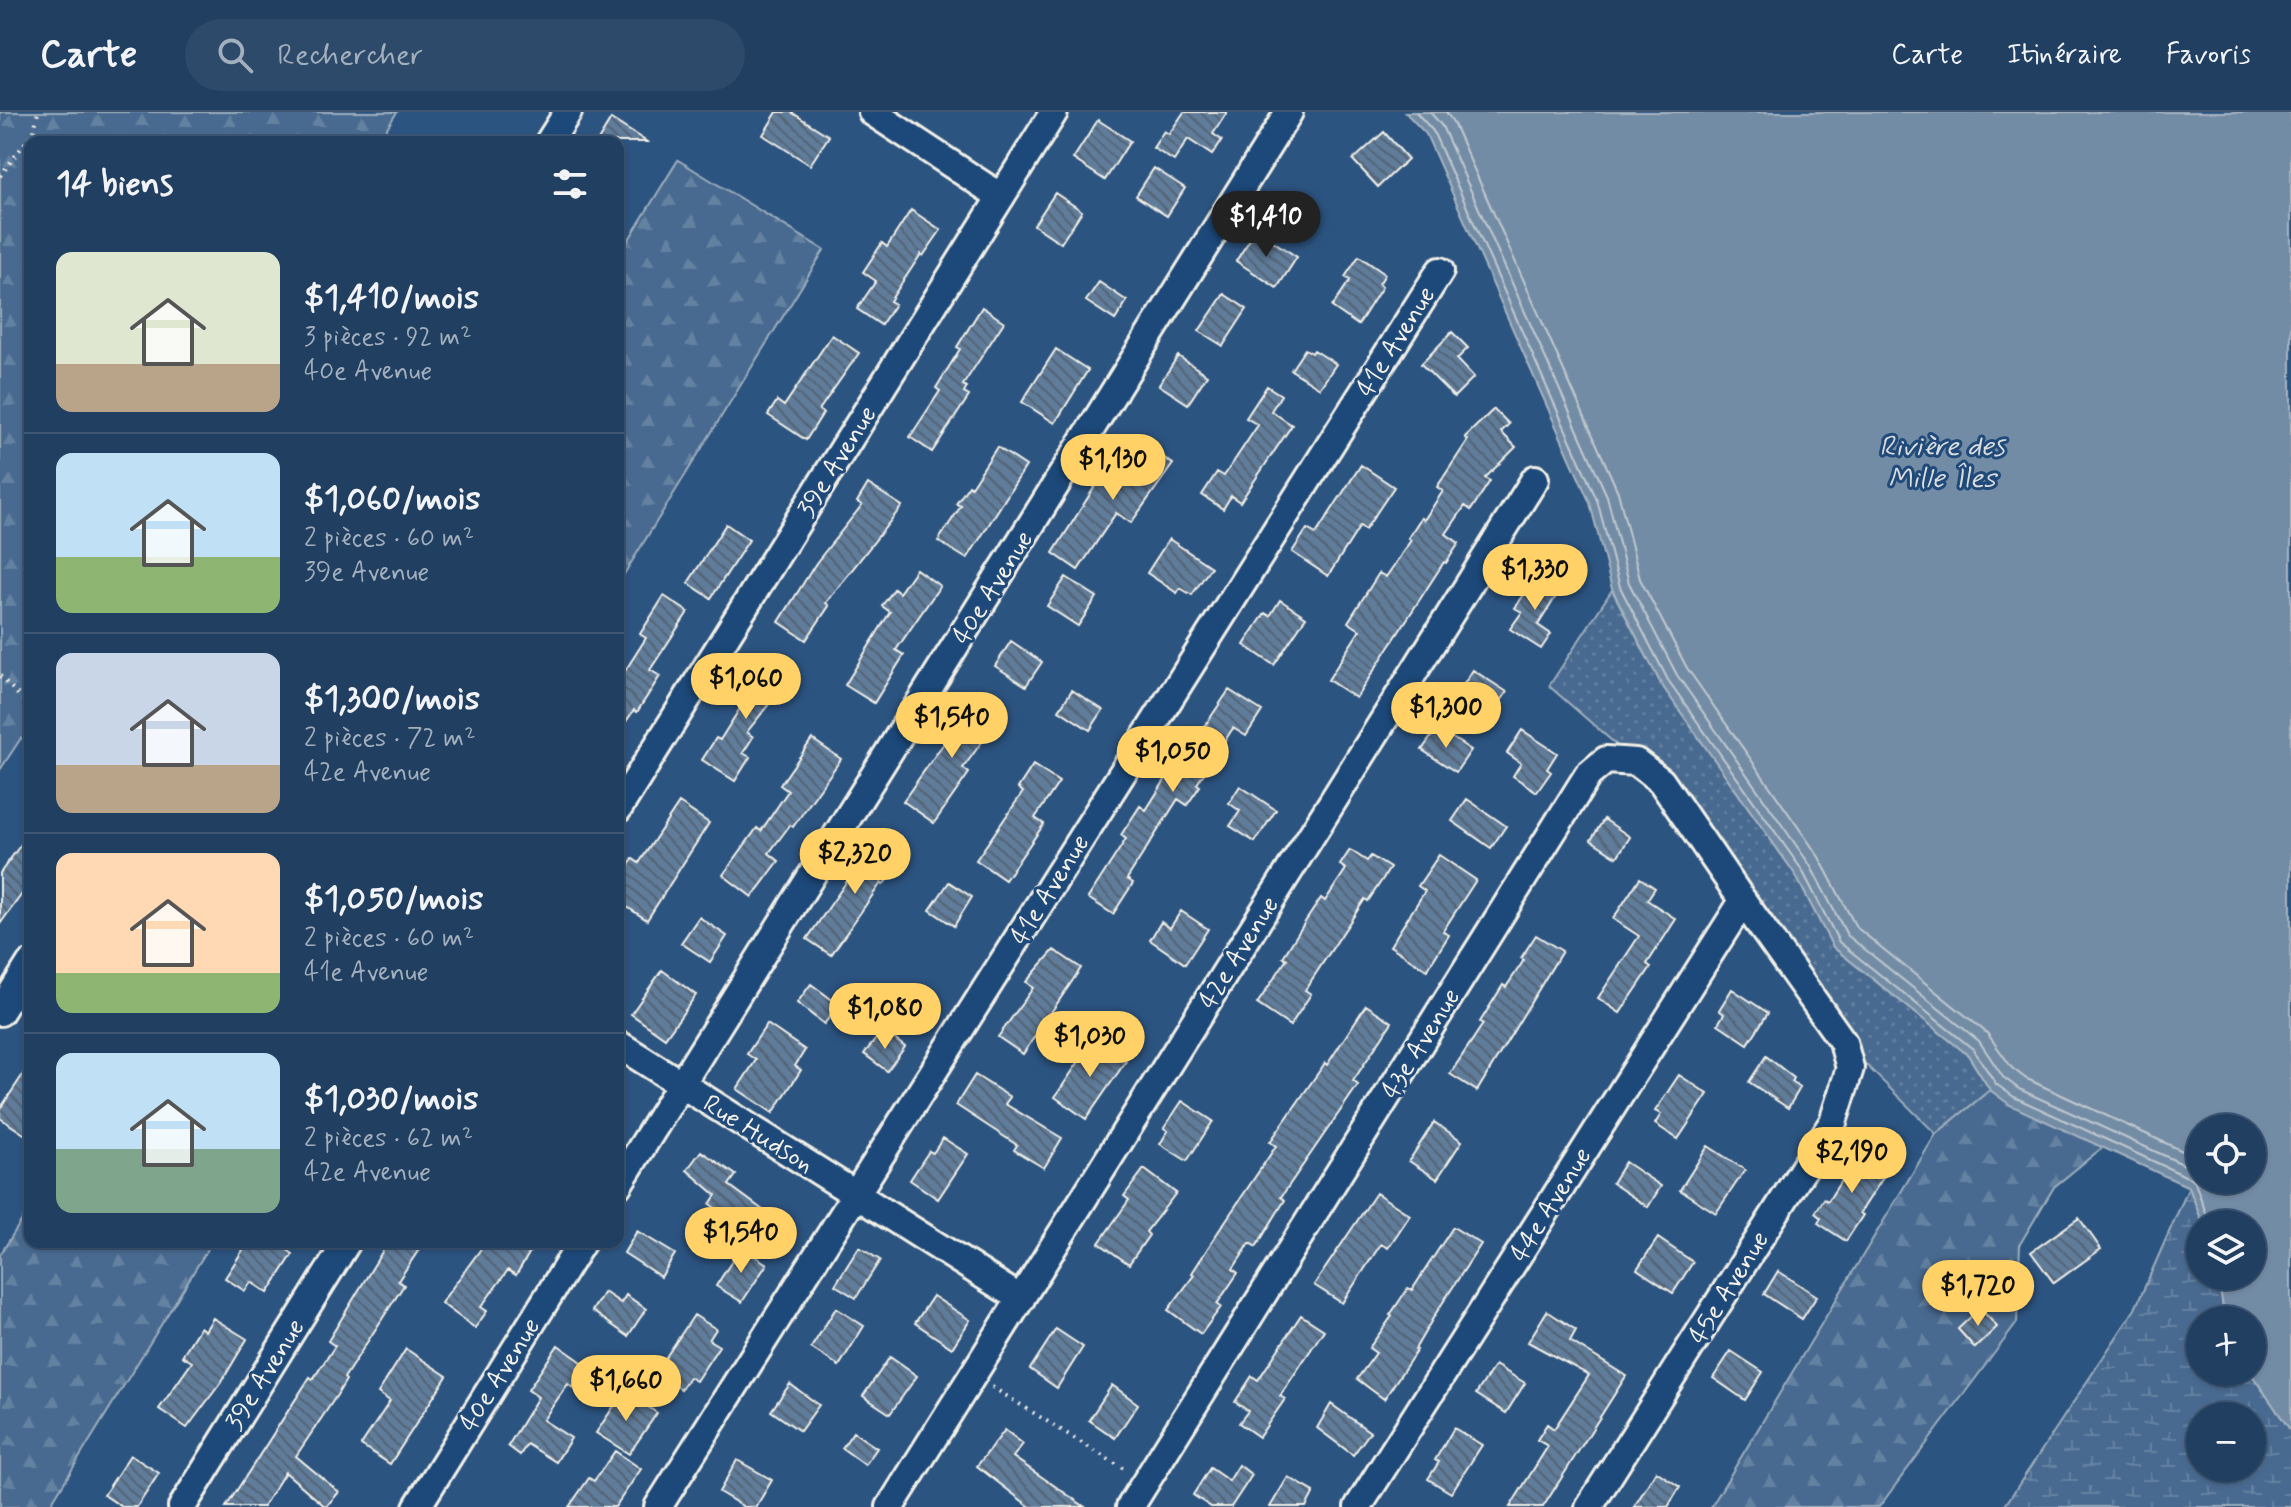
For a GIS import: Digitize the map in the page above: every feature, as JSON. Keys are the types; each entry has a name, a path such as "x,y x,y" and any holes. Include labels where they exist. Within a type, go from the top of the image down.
{"street":[{"path":"553,136 568,112"},
{"path":"872,112 1001,197"},
{"name":"39e Avenue","path":"624,799 1054,112"},
{"name":"40e Avenue","path":"624,1175 1289,112"},
{"name":"41e Avenue","path":"658,1507 1440,271"},
{"name":"42e Avenue","path":"890,1507 1535,479"},
{"name":"43e Avenue","path":"1130,1507 1588,775 1606,760 1636,762 1661,781 1743,901"},
{"name":"44e Avenue","path":"1358,1507 1743,901"},
{"name":"45e Avenue","path":"1589,1507 1833,1122 1850,1068 1843,1042 1743,901"},
{"path":"0,1012 24,974"},
{"name":"Rue Hudson","path":"624,1048 1021,1299"},
{"name":"39e Avenue","path":"182,1507 343,1248"},
{"name":"40e Avenue","path":"417,1507 578,1248"}],"path":[{"path":"30,136 38,112"},
{"path":"0,176 24,144"},
{"path":"0,676 24,701"},
{"path":"973,1375 1145,1482"}],"green space":[{"path":"0,112 397,112 382,136 24,136 24,740 21,738 0,770"},
{"path":"678,160 824,250 624,574 624,247"},
{"path":"1612,590 1661,684 1795,874 1833,947 1968,1055 1990,1090 1936,1134 1843,1042 1636,762 1549,686"},
{"path":"1990,1090 2103,1147 2054,1187 2020,1244 2017,1323 1879,1507 1711,1507 1936,1134"},
{"path":"2186,1194 2192,1194 2198,1210 2186,1210 2186,1290 2220,1290 2223,1306 2186,1306 2186,1386 2260,1386 2291,1431 2291,1507 2004,1507 2135,1309"},
{"path":"24,1217 24,1248 208,1248 49,1507 0,1507 0,1255"}],"water":[{"name":"Rivière des Mille Îles","path":"1405,112 2291,112 2291,1431 2260,1386 2266,1386 2266,1306 2223,1306 2220,1290 2266,1290 2266,1210 2198,1210 2192,1194 2266,1194 2266,1114 2186,1114 2186,1186 2010,1105 1990,1090 1968,1055 1833,947 1795,874 1661,684 1612,589 1590,503 1426,134"}],"building":[{"path":"777,112 791,112 829,136 810,165 763,135"},
{"path":"1184,112 1227,112 1213,134 1222,140 1212,155 1188,139 1174,161 1153,148 1164,131 1169,134"},
{"path":"611,119 647,142 624,142 624,136 601,136"},
{"path":"1098,120 1130,141 1105,180 1073,159"},
{"path":"1384,132 1408,159 1378,187 1353,160"},
{"path":"1154,168 1185,188 1167,216 1136,196"},
{"path":"1055,193 1082,211 1061,243 1034,225"},
{"path":"911,210 941,230 890,301 895,304 881,325 857,309 876,281 863,272 882,243 887,247"},
{"path":"1256,230 1297,257 1277,288 1236,261"},
{"path":"1359,256 1385,274 1379,284 1382,287 1358,325 1332,307 1350,280 1345,277"},
{"path":"1099,282 1127,301 1115,320 1086,301"},
{"path":"1224,294 1247,309 1223,346 1199,331"},
{"path":"982,307 1004,322 963,385 967,387 964,393 969,396 932,452 910,437 940,391 936,388"},
{"path":"1452,332 1468,348 1457,359 1474,377 1454,397 1421,364"},
{"path":"832,335 859,353 819,410 823,413 806,440 768,415 777,401 784,406"},
{"path":"1056,349 1088,370 1055,423 1022,402"},
{"path":"1305,349 1312,353 1314,350 1336,364 1320,388 1291,370"},
{"path":"1178,356 1207,375 1188,404 1159,385"},
{"path":"1267,386 1281,395 1271,411 1292,425 1240,502 1231,496 1223,509 1202,495 1217,472 1224,476 1258,425 1246,418"},
{"path":"1494,409 1509,424 1501,432 1516,447 1485,478 1490,481 1471,510 1465,506 1446,534 1459,543 1356,698 1328,680 1360,630 1348,622 1379,573 1386,577 1411,540 1408,538 1421,518 1424,520 1443,491 1437,487 1468,440 1465,437"},
{"path":"1139,441 1173,464 1131,523 1116,513 1078,570 1053,553 1106,469 1116,476"},
{"path":"997,447 1026,466 967,559 938,541 961,506 956,504"},
{"path":"1361,465 1394,487 1365,530 1360,526 1328,576 1292,552 1307,529 1316,534"},
{"path":"868,484 902,506 826,603 829,606 806,640 779,622 816,563 862,505 857,502"},
{"path":"726,524 749,540 711,598 688,583"},
{"path":"1169,539 1211,567 1192,595 1180,588 1177,593 1147,573"},
{"path":"916,569 940,586 896,650 904,655 874,703 845,685 890,612 882,606 894,589 899,593"},
{"path":"1537,575 1560,590 1538,625 1551,634 1541,649 1510,629 1522,612 1515,608"},
{"path":"1066,577 1097,597 1078,626 1047,606"},
{"path":"664,596 688,612 650,670 660,676 637,712 634,710 624,724 624,673 646,638 640,634"},
{"path":"1280,600 1306,617 1274,665 1244,645 1265,613 1270,616"},
{"path":"1011,641 1042,662 1026,686 995,666"},
{"path":"774,661 792,675 747,732 753,737 743,753 750,757 735,781 702,760 716,738 720,740 744,702 737,696 761,665 767,670"},
{"path":"1473,670 1507,692 1489,719 1455,698"},
{"path":"1072,690 1103,710 1090,730 1059,710"},
{"path":"1229,690 1262,711 1246,736 1233,728 1187,805 1178,799 1127,879 1133,883 1113,914 1088,898 1126,839 1121,835 1140,806 1146,810 1170,772 1165,769 1192,728 1200,733"},
{"path":"972,696 1000,717 963,768 969,773 934,823 903,801 946,740 942,737"},
{"path":"1437,728 1471,750 1456,772 1422,750"},
{"path":"1522,730 1557,753 1547,769 1551,772 1537,792 1513,776 1521,763 1507,753"},
{"path":"812,739 841,759 793,827 790,825 769,853 779,861 752,897 723,875 757,828 761,831 788,791 780,785"},
{"path":"1033,765 1059,782 1035,818 1044,824 1005,880 976,860 1023,792 1018,788"},
{"path":"1240,786 1276,810 1255,842 1230,826 1240,811 1229,803"},
{"path":"1467,799 1506,826 1491,848 1452,821"},
{"path":"679,803 709,823 647,920 624,905 624,873 633,859 639,863"},
{"path":"1604,819 1630,837 1617,857 1591,840"},
{"path":"876,839 903,860 883,885 881,883 831,955 807,939"},
{"path":"24,840 24,891 0,924 0,873"},
{"path":"1350,850 1367,861 1371,856 1390,868 1368,901 1365,899 1305,990 1311,994 1290,1026 1257,1004 1287,959 1283,957 1305,922 1321,898 1325,901 1346,869 1340,865"},
{"path":"1439,855 1476,880 1443,931 1449,935 1427,970 1390,946 1425,891 1418,886"},
{"path":"1640,878 1655,888 1647,900 1676,919 1647,964 1651,967 1620,1013 1598,998 1639,936 1613,919"},
{"path":"949,882 972,897 954,926 930,910"},
{"path":"1181,911 1208,929 1185,964 1150,940 1161,922 1170,928"},
{"path":"699,917 727,936 710,962 681,943"},
{"path":"1536,935 1562,951 1477,1091 1450,1074 1483,1024 1480,1022 1503,985 1506,987 1524,960 1521,958"},
{"path":"1054,950 1081,968 1023,1054 998,1037 1033,988 1026,982"},
{"path":"662,970 696,995 665,1038 631,1014"},
{"path":"811,984 839,1005 824,1024 797,1003"},
{"path":"1732,989 1768,1013 1748,1044 1718,1024 1724,1014 1719,1010"},
{"path":"1366,1005 1392,1022 1353,1081 1358,1085 1281,1197 1285,1200 1256,1247 1250,1243 1233,1269 1238,1273 1217,1304 1221,1307 1201,1334 1168,1310 1194,1275 1192,1273 1218,1232 1276,1146 1270,1142 1325,1063 1327,1065"},
{"path":"767,1024 805,1050 795,1066 801,1070 773,1113 737,1089 756,1060 747,1054"},
{"path":"883,1030 905,1047 887,1071 864,1054"},
{"path":"1094,1039 1126,1061 1086,1119 1055,1097"},
{"path":"1766,1056 1794,1078 1792,1082 1800,1088 1788,1108 1749,1082"},
{"path":"24,1073 24,1134 0,1118 0,1109"},
{"path":"975,1075 1010,1097 1005,1104 1062,1138 1044,1168 1014,1150 1017,1145 956,1105"},
{"path":"1679,1075 1708,1094 1678,1139 1655,1124 1661,1114 1655,1111"},
{"path":"1182,1101 1213,1121 1187,1161 1160,1144 1168,1131 1164,1128"},
{"path":"1434,1122 1462,1141 1437,1179 1409,1161"},
{"path":"943,1138 968,1154 938,1199 910,1180 929,1151 933,1153"},
{"path":"1708,1146 1745,1170 1716,1213 1680,1190"},
{"path":"1862,1148 1890,1167 1846,1241 1818,1223 1821,1218 1815,1213 1824,1199 1828,1201"},
{"path":"701,1151 736,1175 729,1185 775,1219 759,1241 710,1204 716,1195 687,1170"},
{"path":"1625,1162 1661,1186 1648,1207 1612,1183"},
{"path":"1144,1169 1176,1193 1146,1232 1149,1235 1129,1264 1099,1243 1129,1200 1124,1196"},
{"path":"1376,1193 1410,1215 1388,1248 1381,1244 1342,1303 1314,1285"},
{"path":"2079,1218 2101,1249 2054,1283 2031,1252"},
{"path":"1453,1227 1481,1244 1384,1399 1357,1379 1376,1353 1369,1348"},
{"path":"637,1231 675,1254 661,1277 624,1253"},
{"path":"1658,1238 1693,1262 1673,1293 1637,1269"},
{"path":"741,1247 767,1264 742,1302 716,1286"},
{"path":"859,1247 880,1260 856,1298 835,1285"},
{"path":"244,1248 284,1248 293,1254 268,1293 251,1282 245,1291 225,1278"},
{"path":"384,1248 420,1248 398,1281 404,1285 296,1456 339,1492 326,1507 285,1472 263,1507 226,1507 310,1377 313,1379 335,1346 328,1341"},
{"path":"482,1248 532,1248 516,1275 508,1270 481,1307 487,1311 475,1328 441,1303"},
{"path":"1778,1271 1817,1296 1802,1319 1764,1294"},
{"path":"604,1292 621,1303 626,1295 646,1309 628,1336 592,1311"},
{"path":"933,1296 970,1320 952,1348 915,1323"},
{"path":"836,1308 864,1326 839,1366 811,1348"},
{"path":"1980,1308 1997,1327 1975,1348 1958,1329"},
{"path":"1547,1311 1576,1330 1570,1341 1626,1376 1543,1507 1510,1507 1548,1446 1537,1440 1547,1424 1554,1429 1589,1375 1528,1342"},
{"path":"694,1315 716,1329 709,1340 719,1346 696,1381 689,1377 681,1389 656,1372"},
{"path":"1301,1315 1324,1330 1280,1396 1285,1399 1259,1437 1239,1423 1248,1411 1235,1402 1252,1376 1258,1380"},
{"path":"213,1318 247,1339 222,1381 187,1428 159,1409 192,1362 182,1356 200,1327 205,1331"},
{"path":"1056,1329 1083,1347 1057,1388 1030,1369"},
{"path":"558,1345 582,1362 577,1370 583,1373 573,1388 568,1384 543,1420 571,1438 556,1462 527,1444 520,1455 508,1446 538,1397 528,1390"},
{"path":"406,1349 447,1376 390,1464 361,1445 390,1401 378,1393"},
{"path":"1731,1351 1763,1372 1745,1400 1713,1378"},
{"path":"890,1357 917,1376 890,1414 863,1396"},
{"path":"1495,1365 1525,1383 1506,1413 1476,1394"},
{"path":"790,1384 819,1405 800,1431 771,1411"},
{"path":"1112,1385 1138,1404 1115,1438 1089,1420"},
{"path":"624,1391 657,1413 629,1454 596,1433"},
{"path":"1331,1404 1370,1432 1353,1455 1317,1428"},
{"path":"1454,1428 1482,1445 1451,1493 1428,1479"},
{"path":"1005,1430 1023,1444 1013,1457 1085,1507 1030,1507 977,1466"},
{"path":"853,1432 877,1448 865,1465 842,1448"},
{"path":"615,1451 641,1469 615,1507 569,1507 589,1478 594,1481"},
{"path":"130,1455 159,1473 137,1507 122,1507 104,1495"},
{"path":"737,1460 772,1480 756,1507 744,1507 719,1492"},
{"path":"1239,1465 1252,1475 1231,1507 1211,1507 1193,1495 1210,1468 1229,1481"},
{"path":"1656,1471 1680,1487 1668,1507 1634,1507"},
{"path":"1288,1477 1314,1492 1306,1507 1270,1507"}]}
